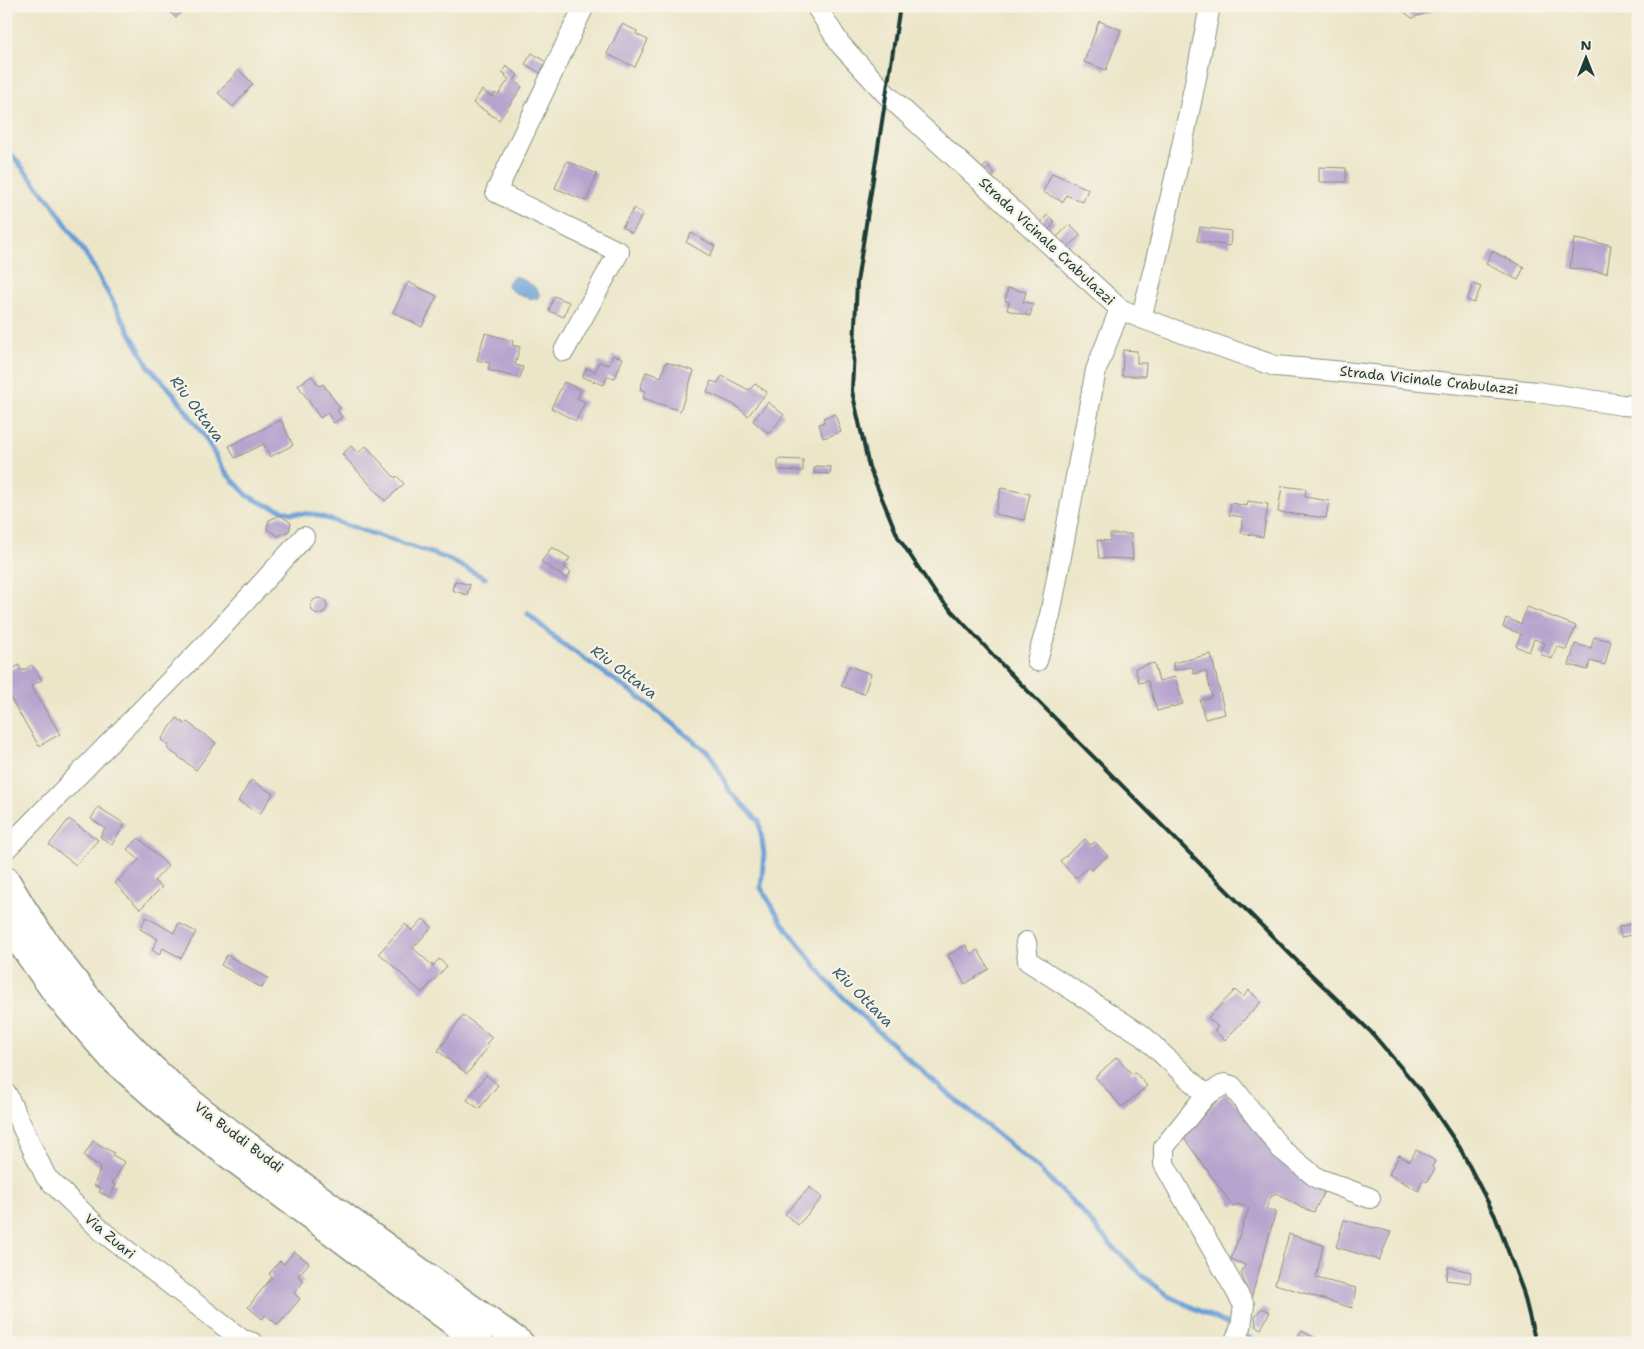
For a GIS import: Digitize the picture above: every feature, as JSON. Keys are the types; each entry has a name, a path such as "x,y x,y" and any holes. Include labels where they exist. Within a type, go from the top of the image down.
{"main road":[{"name":"Via Buddi Buddi","path":"6,880 23,910 75,981 126,1040 177,1089 244,1142 521,1343"},
{"name":"Via Buddi Buddi","path":"6,923 58,997 107,1053 181,1120 480,1343"}],"street":[{"path":"564,351 618,252 496,192 584,6"},
{"name":"Strada Vicinale Crabulazzi","path":"816,6 840,44 886,94 1120,309 1275,366 1537,392 1638,406"},
{"path":"1141,318 1158,256 1195,86 1210,6"},
{"path":"1038,661 1050,615 1096,370 1120,309"},
{"path":"6,849 212,638 304,537"},
{"path":"1026,942 1028,961 1142,1035 1206,1095"},
{"path":"1234,1343 1241,1327 1244,1305 1164,1164 1164,1147 1206,1095 1225,1084 1232,1086 1281,1149 1317,1178 1370,1198"},
{"name":"Via Zuari","path":"6,1093 46,1177 103,1232 241,1339 253,1343"}],"water":[{"path":"516,276 536,289 540,295 538,298 522,296 508,287 510,280"}],"building":[{"path":"164,6 183,6 185,8 176,18"},
{"path":"1402,6 1437,6 1437,9 1412,18 1402,10"},
{"path":"1099,21 1121,30 1106,70 1084,62"},
{"path":"622,24 637,31 636,34 648,40 635,67 607,54"},
{"path":"532,53 546,62 540,73 525,64"},
{"path":"506,66 518,75 514,81 522,87 499,120 473,103 482,90 492,97 495,93 498,95 509,79 502,72"},
{"path":"239,70 253,84 233,107 218,93"},
{"path":"567,161 597,174 586,201 555,188"},
{"path":"987,164 995,175 989,179 981,169"},
{"path":"1319,167 1346,168 1346,182 1319,182"},
{"path":"1052,173 1088,189 1083,202 1066,195 1063,202 1043,192"},
{"path":"634,208 643,214 632,233 622,227"},
{"path":"1047,215 1055,222 1048,231 1040,224"},
{"path":"1070,224 1081,235 1066,249 1056,238"},
{"path":"1200,227 1231,231 1230,246 1197,241"},
{"path":"691,233 715,246 710,256 686,242"},
{"path":"1574,239 1611,245 1607,273 1570,268"},
{"path":"1492,251 1524,267 1518,280 1486,264"},
{"path":"408,282 437,296 422,327 393,312"},
{"path":"1474,284 1481,287 1474,303 1467,300"},
{"path":"1008,288 1026,292 1023,302 1033,304 1030,316 1007,310 1009,302 1005,301"},
{"path":"554,296 569,302 564,317 549,311"},
{"path":"485,333 513,341 512,345 520,347 515,365 523,367 520,378 488,370 490,363 477,360"},
{"path":"1123,350 1137,351 1137,363 1146,363 1145,376 1122,376"},
{"path":"613,355 623,358 615,378 607,376 604,385 582,377 586,368 595,372 599,362 609,365"},
{"path":"666,362 694,371 680,411 643,398 645,391 640,389 646,372 661,377"},
{"path":"312,376 319,386 323,384 340,408 337,410 342,417 334,423 327,413 320,418 298,385"},
{"path":"722,376 749,390 755,384 767,392 748,416 735,405 707,392 711,381 718,383"},
{"path":"564,382 581,390 577,398 585,402 576,421 551,408"},
{"path":"768,402 784,415 769,434 753,421"},
{"path":"835,414 841,432 823,438 819,424 824,422 823,418"},
{"path":"281,420 293,445 270,457 264,444 235,458 229,446"},
{"path":"351,446 358,453 366,446 395,478 397,476 404,484 385,501 342,454"},
{"path":"778,459 803,460 803,471 778,470"},
{"path":"815,466 831,467 830,474 814,473"},
{"path":"1282,486 1306,489 1305,497 1329,501 1326,518 1278,512"},
{"path":"1001,488 1030,494 1024,520 995,514"},
{"path":"1248,501 1268,504 1263,537 1241,533 1243,517 1229,515 1231,503 1247,506"},
{"path":"281,515 291,523 289,531 278,536 267,529 269,520"},
{"path":"1110,534 1131,534 1133,559 1099,558 1097,540 1110,541"},
{"path":"552,547 570,558 564,567 571,572 567,579 541,562"},
{"path":"455,581 470,585 467,595 452,590"},
{"path":"316,598 322,598 327,603 325,612 316,614 311,609 311,603"},
{"path":"1527,607 1576,626 1566,650 1557,646 1552,659 1540,654 1545,643 1534,639 1529,652 1516,646 1521,634 1503,627 1506,618 1521,624"},
{"path":"1594,637 1611,641 1605,665 1590,661 1588,670 1569,665 1575,644 1591,648"},
{"path":"1211,654 1225,714 1205,719 1200,700 1212,697 1206,671 1194,674 1192,667 1174,670 1173,663"},
{"path":"1154,663 1159,681 1175,677 1183,704 1157,711 1148,681 1139,683 1135,668"},
{"path":"19,665 22,671 32,665 42,680 31,686 60,734 39,746 6,691 6,673"},
{"path":"849,666 871,674 864,694 841,686"},
{"path":"177,718 185,724 187,722 216,743 196,770 167,748 169,745 161,740"},
{"path":"251,780 273,794 260,814 238,801"},
{"path":"98,807 125,824 112,844 100,837 105,828 91,819"},
{"path":"69,819 98,840 76,865 49,845"},
{"path":"139,838 168,866 154,881 162,887 140,909 115,883 139,860 127,849"},
{"path":"1085,839 1090,845 1095,842 1108,856 1091,870 1088,867 1076,878 1060,861"},
{"path":"146,917 174,933 179,923 196,932 181,958 163,948 159,955 152,950 158,939 140,929"},
{"path":"423,919 432,927 413,948 433,966 439,959 447,966 422,993 379,953 405,924 412,931"},
{"path":"1636,923 1638,934 1621,937 1619,927"},
{"path":"966,945 971,954 978,950 989,969 965,984 948,955"},
{"path":"227,955 268,978 262,988 221,965"},
{"path":"1235,990 1243,997 1249,990 1261,1002 1225,1040 1214,1030 1218,1027 1208,1018"},
{"path":"463,1015 492,1037 486,1044 489,1046 467,1074 438,1051"},
{"path":"1117,1057 1132,1074 1135,1072 1147,1086 1122,1107 1095,1077"},
{"path":"486,1075 498,1085 479,1109 467,1100"},
{"path":"1225,1093 1325,1190 1314,1212 1302,1208 1276,1193 1270,1198 1266,1209 1276,1211 1251,1299 1241,1273 1245,1265 1231,1259 1249,1208 1238,1204 1233,1206 1183,1137"},
{"path":"93,1141 125,1162 112,1183 116,1185 110,1197 99,1192 101,1189 94,1185 101,1167 84,1156"},
{"path":"1416,1150 1435,1161 1432,1167 1435,1169 1427,1182 1423,1180 1418,1191 1389,1174 1399,1155 1410,1161"},
{"path":"810,1187 822,1198 798,1225 785,1214"},
{"path":"1344,1220 1391,1232 1379,1260 1336,1247"},
{"path":"1289,1234 1323,1245 1316,1278 1356,1288 1352,1308 1275,1284"},
{"path":"294,1251 309,1263 298,1276 304,1281 294,1293 300,1299 278,1325 266,1315 262,1319 248,1307 272,1277 269,1274 280,1261 284,1264"},
{"path":"1448,1267 1471,1272 1470,1283 1446,1280"},
{"path":"1262,1308 1270,1312 1261,1329 1256,1326 1255,1316"},
{"path":"1301,1331 1320,1340 1318,1343 1295,1343"}],"waterway":[{"name":"Riu Ottava","path":"6,150 53,205 89,259 149,367 174,394 205,437 224,471 248,496 264,504 291,513 313,514 446,558 485,578"},
{"name":"Riu Ottava","path":"528,614 559,641 643,700 711,755 730,792 759,821 764,854 761,888 782,922 828,982 928,1077 1038,1168 1144,1277 1169,1296 1235,1328"},
{"name":"Riu Ottava","path":"1248,1337 1256,1343"}],"railway":[{"path":"900,6 857,282 852,391 869,467 898,537 936,594 1007,670 1296,960 1371,1032 1421,1091 1460,1148 1495,1216 1523,1291 1536,1343"}]}
